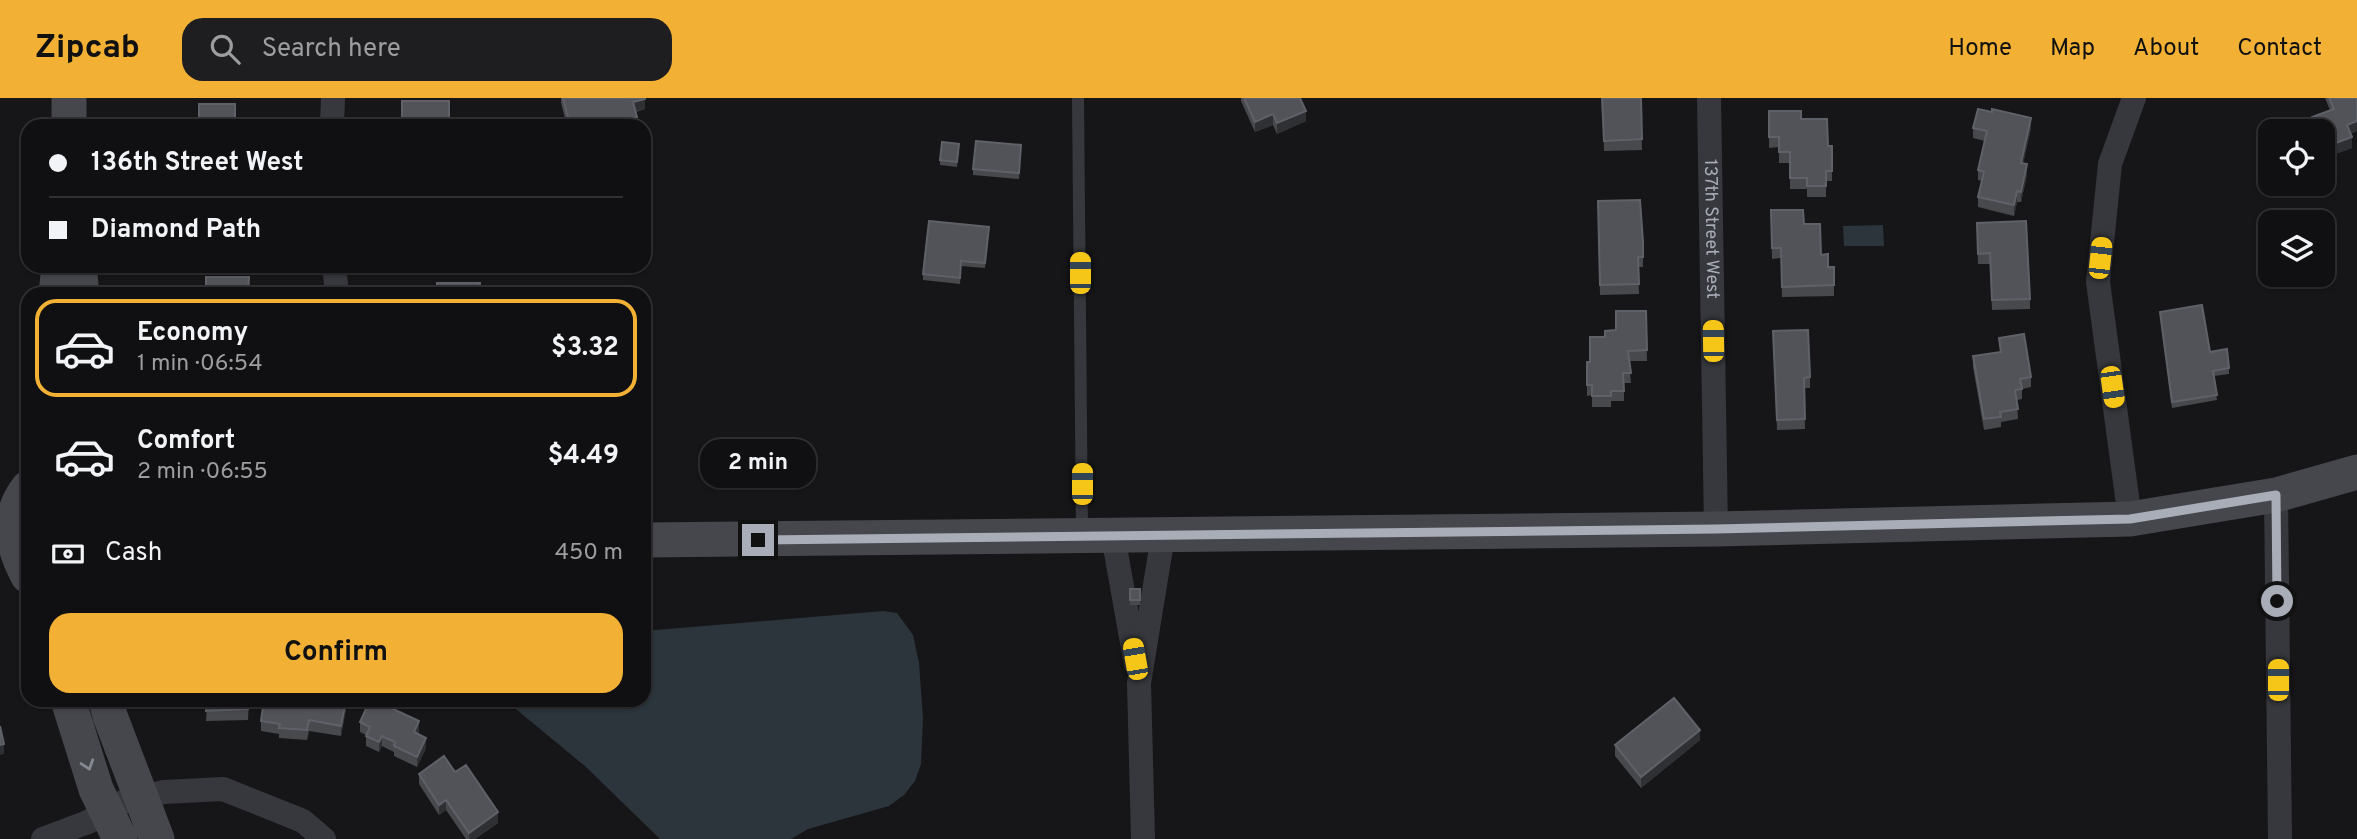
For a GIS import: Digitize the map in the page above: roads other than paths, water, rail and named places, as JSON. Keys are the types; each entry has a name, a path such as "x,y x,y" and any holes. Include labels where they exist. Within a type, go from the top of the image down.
{"street":[{"path":"69,98 69,119"},
{"path":"332,119 333,98"},
{"name":"137th Street West","path":"1709,98 1716,529"},
{"path":"2130,519 2098,282 2110,163 2134,98"},
{"path":"655,541 1716,529 2130,519 2276,495 2357,472"},
{"path":"0,498 21,489"},
{"path":"2276,495 2280,839"},
{"path":"21,498 13,526 15,550 21,562"},
{"path":"1098,536 1139,683"},
{"path":"1143,839 1139,683 1163,536"},
{"path":"0,558 21,570"},
{"path":"70,707 96,789 158,839"},
{"path":"108,707 124,813"},
{"path":"43,839 124,813 174,790 223,789 303,821 324,839"}],"lane":[{"path":"1078,98 1098,536"}]}
